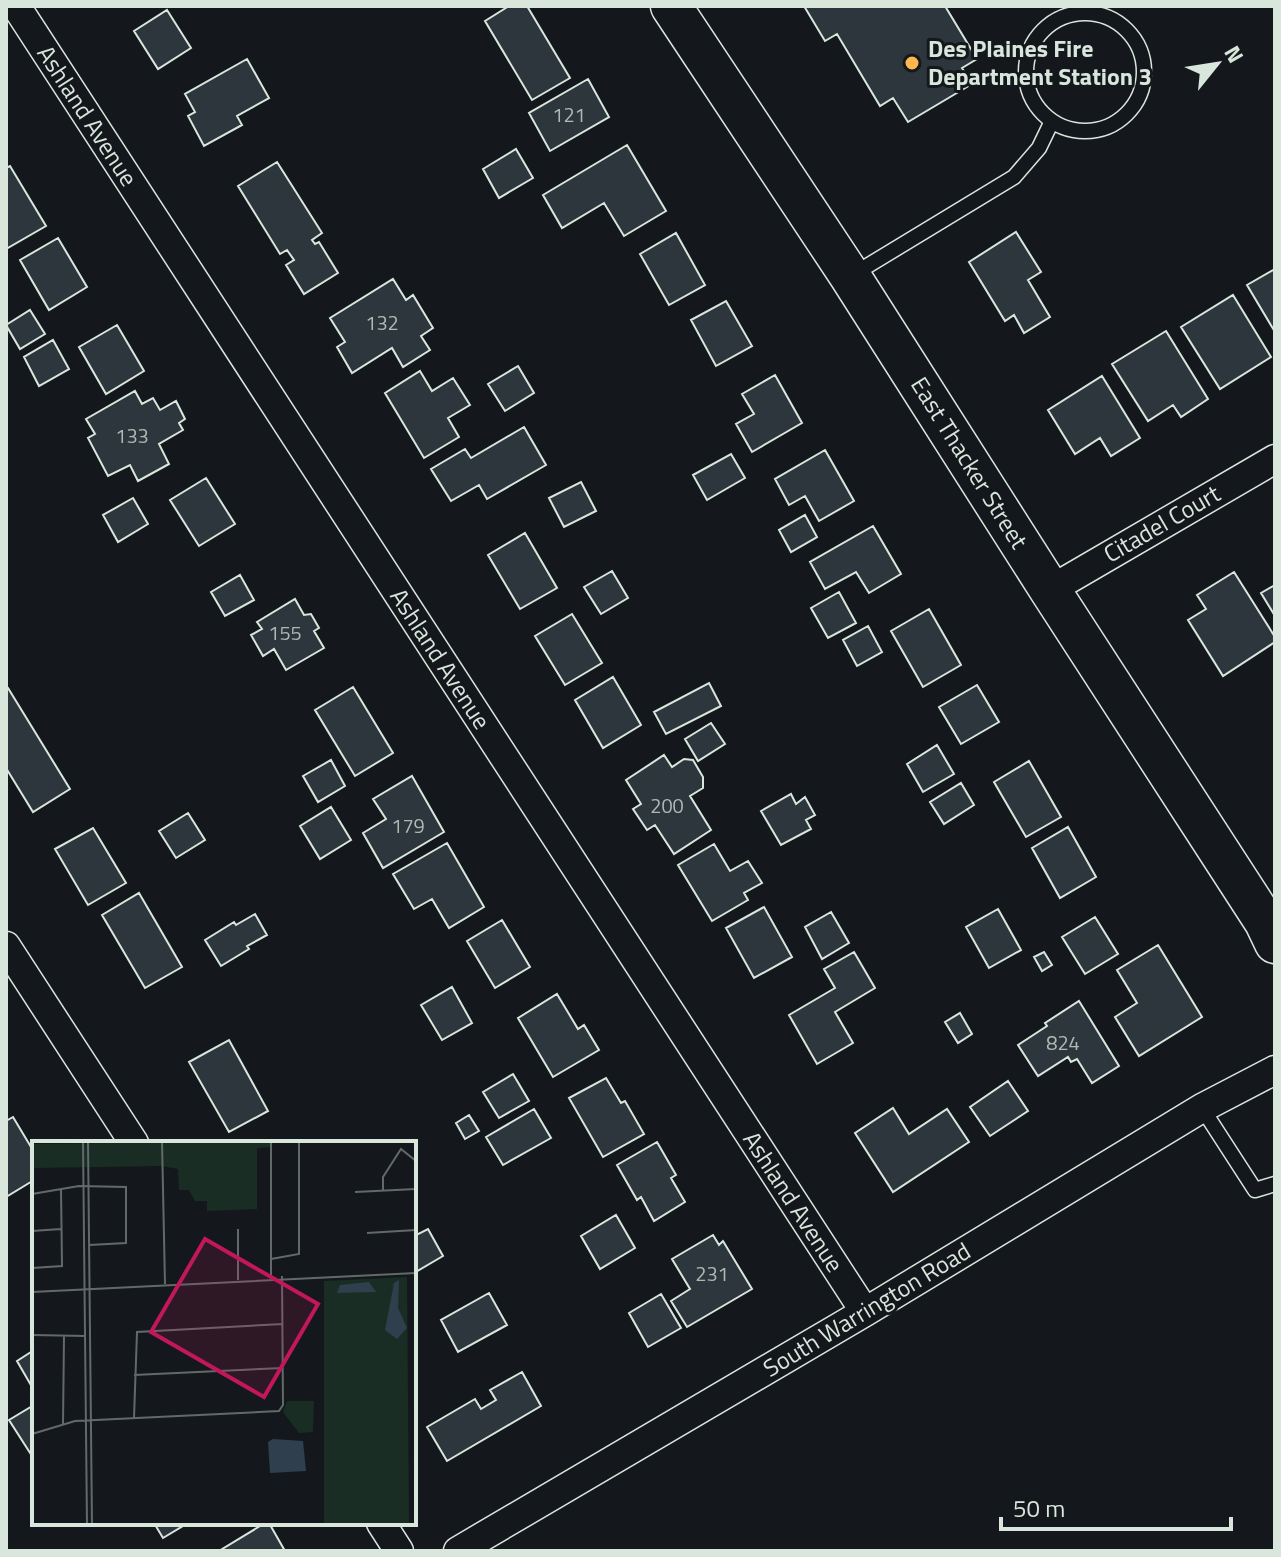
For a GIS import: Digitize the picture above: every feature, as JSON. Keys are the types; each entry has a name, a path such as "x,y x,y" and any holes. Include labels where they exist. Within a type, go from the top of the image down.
{"main road":[{"name":"East Thacker Street","path":"671,6 850,276 1050,590 1272,928"}],"street":[{"name":"Ashland Avenue","path":"16,6 865,1312"},
{"name":"Citadel Court","path":"1050,590 1275,459"},
{"path":"6,946 133,1141"},
{"name":"South Warrington Road","path":"458,1551 865,1312 1202,1108 1275,1070"},
{"path":"382,1525 399,1551"}],"lane":[{"path":"1074,13 1095,13 1114,19 1129,32 1140,49 1144,67 1143,86 1136,103 1123,117 1107,127 1088,131 1070,129 1052,121 1038,107 1028,90 1026,70 1029,50 1040,33 1056,20 1074,13"},
{"path":"850,276 1014,177 1039,148 1052,121"},
{"path":"1202,1108 1255,1190 1275,1184"}],"building":[{"path":"509,6 527,6 570,78 532,100 485,21"},
{"name":"Des Plaines Fire Department Station 3","path":"804,6 945,6 977,59 962,68 972,84 908,122 893,98 880,106 837,34 825,41"},
{"path":"167,10 191,48 158,69 134,31"},
{"path":"247,59 269,98 237,116 242,125 204,146 188,116 195,112 185,94"},
{"path":"588,79 609,117 550,151 529,113"},
{"path":"627,145 666,211 624,236 604,203 562,228 543,195"},
{"path":"516,149 533,178 499,198 483,169"},
{"path":"277,162 322,233 312,240 315,244 319,242 338,273 304,294 286,265 294,260 287,250 280,254 238,186"},
{"path":"10,166 46,226 6,249 6,168"},
{"path":"1016,232 1041,272 1028,280 1050,317 1024,333 1014,315 1005,321 969,262"},
{"path":"676,233 705,285 669,305 640,254"},
{"path":"58,238 87,287 49,310 20,260"},
{"path":"1275,269 1275,332 1247,285"},
{"path":"393,279 406,300 413,295 433,328 421,336 430,350 403,367 392,348 352,373 337,347 345,342 330,318"},
{"path":"1233,295 1271,357 1220,389 1181,327"},
{"path":"726,301 752,346 716,366 691,320"},
{"path":"30,310 45,334 20,349 6,325"},
{"path":"117,325 144,371 106,394 79,347"},
{"path":"1166,331 1208,399 1181,417 1173,405 1148,421 1112,364"},
{"path":"53,340 69,369 39,386 24,357"},
{"path":"518,366 534,393 505,411 488,384"},
{"path":"420,371 432,391 453,378 470,405 448,418 459,437 424,458 385,393"},
{"path":"775,375 802,423 752,452 736,424 754,414 742,394"},
{"path":"1102,376 1140,438 1111,456 1100,438 1075,454 1048,410"},
{"path":"135,391 142,404 153,398 160,410 176,401 185,419 179,423 183,430 159,444 169,464 138,481 130,465 108,476 88,438 95,434 86,419"},
{"path":"524,427 546,465 487,499 479,485 451,501 431,469 465,449 471,458"},
{"path":"825,450 854,501 819,521 805,496 789,505 775,479"},
{"path":"731,454 745,478 707,500 693,475"},
{"path":"206,478 235,524 199,546 170,500"},
{"path":"581,482 596,511 564,527 549,498"},
{"path":"133,498 148,524 118,542 103,515"},
{"path":"805,515 817,537 791,552 779,530"},
{"path":"873,526 901,574 869,593 856,572 825,589 810,562"},
{"path":"525,533 557,588 520,609 488,555"},
{"path":"612,571 628,598 601,614 584,587"},
{"path":"1234,572 1275,637 1275,642 1223,676 1188,620 1206,609 1197,595"},
{"path":"240,575 254,600 225,616 211,592"},
{"path":"1275,585 1275,616 1261,593"},
{"path":"839,592 856,623 828,638 811,608"},
{"path":"295,599 304,615 311,614 319,628 314,631 324,648 286,670 274,649 263,656 251,635 262,629 257,622"},
{"path":"929,609 961,665 923,687 891,631"},
{"path":"572,614 602,663 565,685 535,636"},
{"path":"868,626 882,652 857,666 843,640"},
{"path":"613,677 641,725 603,748 575,700"},
{"path":"709,683 721,706 666,734 654,712"},
{"path":"977,685 999,722 961,744 939,707"},
{"path":"353,687 393,753 355,776 315,710"},
{"path":"8,688 70,789 33,812 6,768"},
{"path":"711,723 725,744 698,761 685,739"},
{"path":"937,745 954,774 923,792 907,764"},
{"path":"664,755 672,767 684,759 693,760 703,777 703,788 690,796 711,830 674,854 655,825 647,830 633,809 641,804 626,780"},
{"path":"331,760 345,786 318,802 303,776"},
{"path":"1029,761 1061,817 1026,837 994,782"},
{"path":"412,776 444,832 383,868 363,833 386,819 373,799"},
{"path":"961,783 974,805 944,824 930,802"},
{"path":"791,794 796,804 805,797 815,815 806,820 811,829 781,845 761,811"},
{"path":"331,807 351,840 320,859 300,826"},
{"path":"188,813 205,840 176,858 159,831"},
{"path":"1068,827 1096,877 1060,898 1032,848"},
{"path":"93,828 126,883 88,905 55,849"},
{"path":"447,843 484,907 449,928 432,899 414,909 393,874"},
{"path":"714,844 730,871 748,861 762,883 744,893 748,900 712,921 678,865"},
{"path":"139,893 182,967 145,988 102,915"},
{"path":"764,907 792,957 754,978 726,928"},
{"path":"998,909 1021,950 989,968 966,927"},
{"path":"831,912 849,943 822,959 805,927"},
{"path":"255,914 267,935 221,966 205,940 234,922 236,925"},
{"path":"1095,917 1118,954 1085,974 1062,937"},
{"path":"502,920 530,967 495,988 467,941"},
{"path":"1158,945 1202,1017 1139,1056 1115,1017 1137,1003 1117,970"},
{"path":"854,952 875,988 835,1012 853,1043 817,1064 789,1015 835,988 824,969"},
{"path":"1044,952 1052,965 1042,971 1034,957"},
{"path":"452,987 472,1023 442,1040 421,1005"},
{"path":"557,994 578,1029 584,1025 599,1050 553,1077 518,1018"},
{"path":"1079,1001 1119,1066 1092,1083 1077,1059 1071,1062 1068,1057 1038,1076 1018,1045"},
{"path":"960,1013 972,1034 958,1043 945,1022"},
{"path":"229,1040 268,1111 229,1132 189,1062"},
{"path":"513,1074 529,1101 499,1118 483,1092"},
{"path":"606,1078 621,1103 625,1101 644,1134 603,1157 569,1098"},
{"path":"1008,1081 1028,1111 990,1136 970,1107"},
{"path":"893,1108 909,1134 947,1109 969,1142 893,1192 855,1133"},
{"path":"534,1109 551,1138 503,1165 486,1137"},
{"path":"469,1115 479,1131 465,1139 456,1123"},
{"path":"13,1117 32,1149 32,1181 6,1197 6,1121"},
{"path":"657,1142 676,1175 671,1178 685,1202 654,1221 641,1197 637,1200 617,1165"},
{"path":"616,1215 635,1248 600,1269 581,1236"},
{"path":"428,1229 443,1256 416,1272 416,1235"},
{"path":"713,1235 719,1245 723,1241 752,1289 687,1327 671,1301 690,1289 672,1259"},
{"path":"489,1293 507,1325 458,1352 441,1320"},
{"path":"661,1294 681,1328 648,1347 629,1313"},
{"path":"32,1351 32,1387 17,1361"},
{"path":"522,1372 541,1406 447,1461 427,1427 475,1399 481,1409 496,1400 490,1390"},
{"path":"32,1406 32,1456 9,1420"},
{"path":"155,1525 185,1525 163,1538"},
{"path":"262,1525 270,1525 285,1551 219,1551"}],"place":[{"name":"Des Plaines Fire Department Station 3","path":"912,63"}]}
